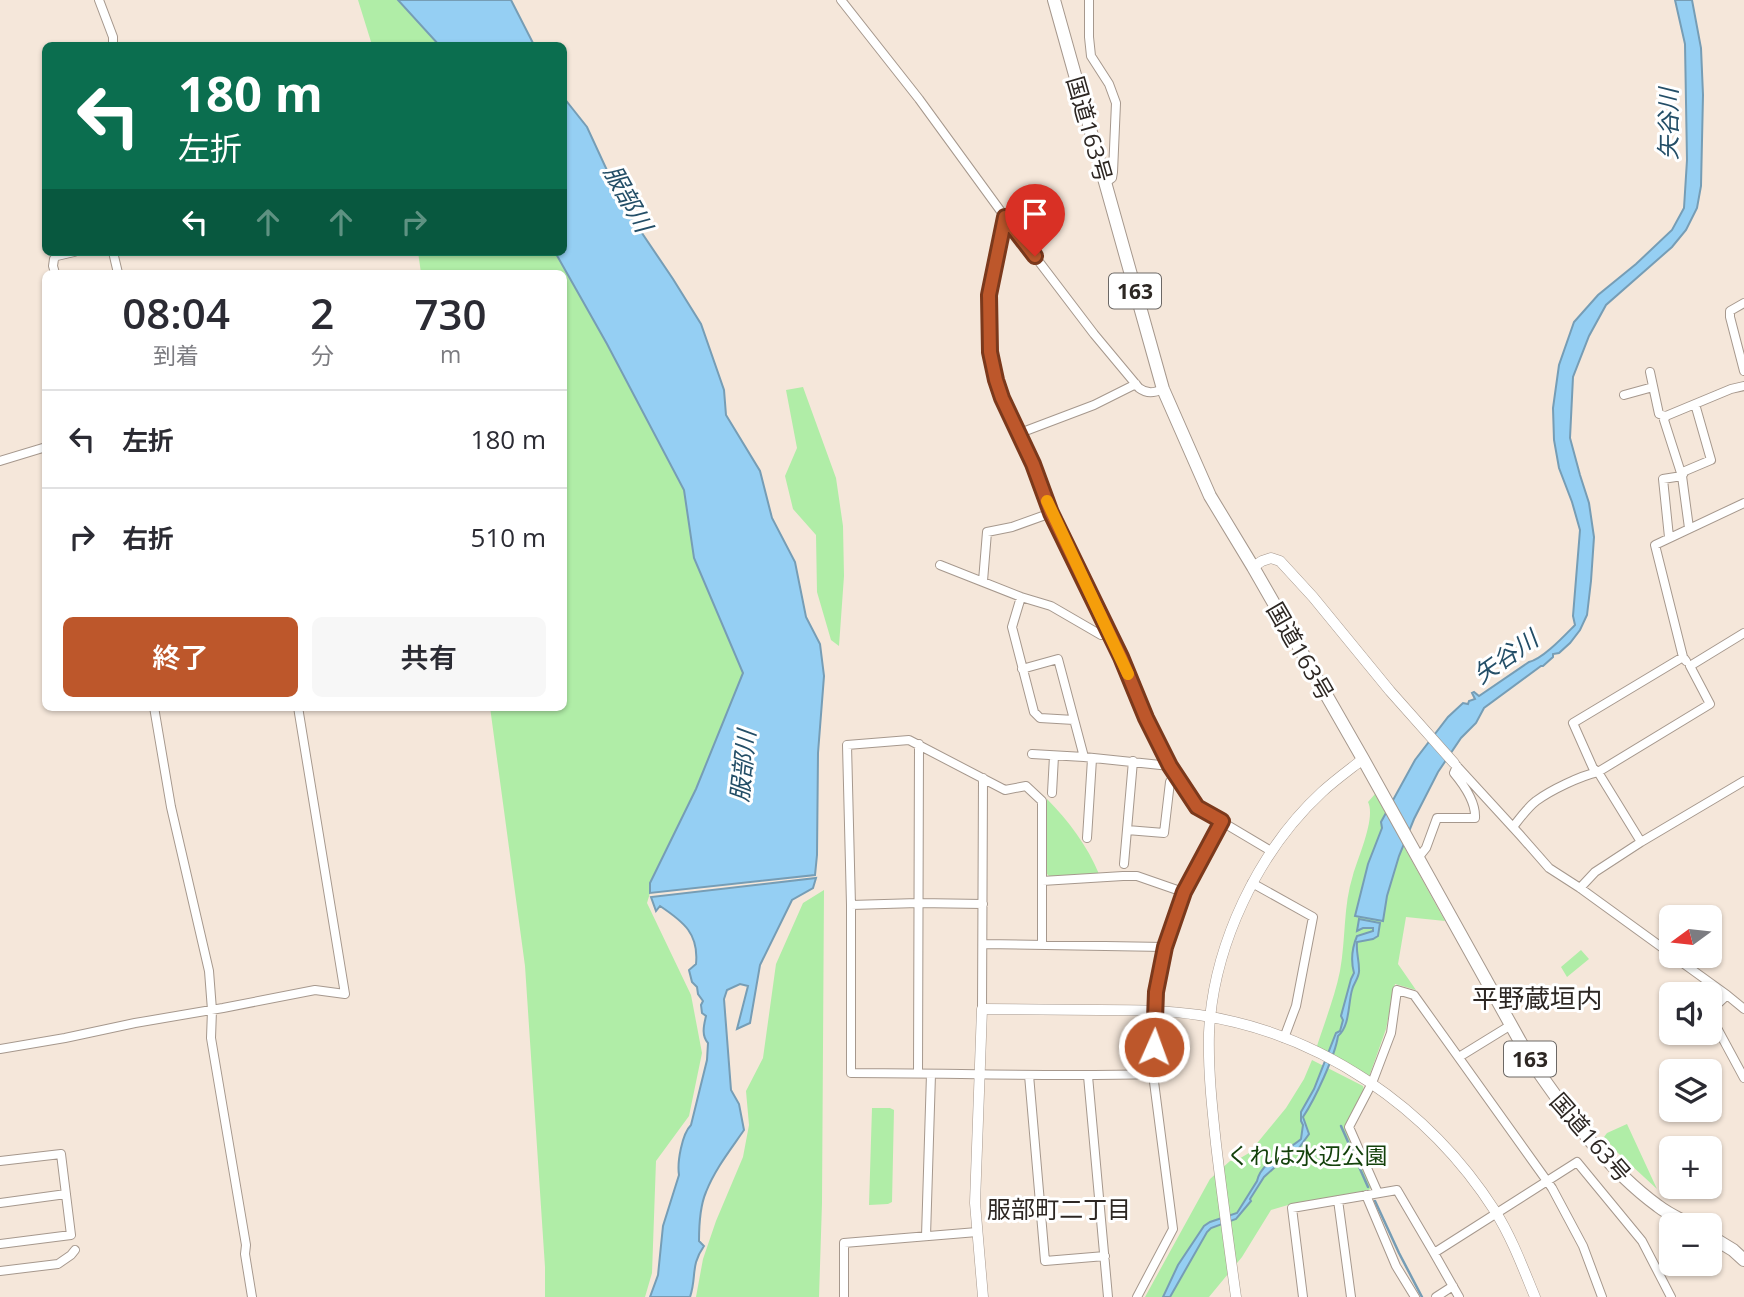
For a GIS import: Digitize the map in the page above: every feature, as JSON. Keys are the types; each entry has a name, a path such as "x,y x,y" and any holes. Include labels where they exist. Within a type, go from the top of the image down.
{"highway":[{"name":"国道163号","path":"1054,0 1163,389 1210,496 1363,759 1531,1061 1559,1102 1602,1153 1630,1183 1668,1213"},
{"path":"1722,1243 1744,1260"}],"street":[{"path":"99,0 113,42"},
{"path":"841,0 919,99 1094,334 1144,392 1163,389"},
{"path":"1089,0 1088,37 1091,56 1116,103 1113,172 1112,178 1105,183"},
{"path":"1005,217 989,295 990,352 999,389 1020,433 1051,513 1109,633 1146,718 1173,770 1197,807 1271,851"},
{"path":"1744,303 1730,311 1744,371"},
{"path":"1650,372 1659,414 1666,416 1744,386"},
{"path":"1020,433 1094,405 1136,384"},
{"path":"1624,395 1653,387"},
{"path":"1669,537 1663,480 1682,476 1685,471 1711,460 1695,404"},
{"path":"1666,416 1664,420 1682,476 1689,528"},
{"path":"0,461 42,448"},
{"path":"1513,827 1536,801 1565,785 1598,772 1710,704 1683,657 1655,545 1744,503"},
{"path":"983,581 987,532 1012,527 1051,513"},
{"path":"1253,567 1271,558 1280,561 1390,691 1549,868 1659,946"},
{"path":"940,565 1051,606 1101,635 1109,633"},
{"path":"1021,597 1012,627 1034,712 1040,718 1074,719"},
{"path":"1690,666 1744,633"},
{"path":"1641,842 1593,768 1573,723 1683,657"},
{"path":"1023,669 1058,659 1088,758 1087,838"},
{"path":"155,711 171,807 209,971 211,1038 246,1245 252,1297"},
{"path":"0,1049 315,990 345,994 299,711"},
{"path":"1042,945 1042,801 1026,786 1005,790 909,740 847,745 851,1073 1088,1076 1153,1074"},
{"path":"918,1073 919,744"},
{"path":"1032,754 1133,761 1173,770"},
{"path":"1052,793 1054,756"},
{"path":"1236,1297 1210,1087 1210,1017 1217,978 1241,906 1271,851 1321,793 1363,759"},
{"path":"1124,864 1133,761"},
{"path":"1417,856 1426,848 1437,818 1475,818 1472,801 1454,773 1456,765"},
{"path":"1127,830 1164,833 1173,770"},
{"path":"983,778 981,1073 975,1203 983,1297"},
{"path":"1580,888 1595,872 1744,781"},
{"path":"1137,1297 1173,1229 1153,1074 1156,992 1165,947 1184,892 1222,821"},
{"path":"1042,881 1137,876 1184,892"},
{"path":"1252,883 1312,917 1296,1006 1284,1038"},
{"path":"851,905 983,904"},
{"path":"983,944 1165,947"},
{"path":"1690,968 1744,1009"},
{"path":"1378,1193 1349,1127 1391,1032 1397,990 1414,995 1546,1181 1583,1246 1602,1297"},
{"path":"1722,1000 1727,995"},
{"path":"982,1009 1155,1011 1210,1017 1250,1026 1322,1054 1369,1081 1421,1121 1461,1163 1513,1243 1535,1297"},
{"path":"1459,1057 1511,1025"},
{"path":"1722,1036 1744,1079"},
{"path":"926,1236 931,1074"},
{"path":"1029,1075 1045,1261 1105,1256"},
{"path":"1088,1076 1108,1297"},
{"path":"0,1161 61,1154 71,1236 0,1244"},
{"path":"1434,1254 1577,1162 1642,1241 1671,1297"},
{"path":"1303,1297 1292,1208 1397,1190 1459,1297"},
{"path":"0,1203 66,1194"},
{"path":"1366,1195 1396,1266 1415,1297"},
{"path":"1338,1200 1351,1297"},
{"path":"844,1297 844,1243 977,1232"},
{"path":"0,1271 58,1264 75,1250"},
{"path":"1436,1297 1453,1286"}],"green space":[{"path":"358,0 398,0 436,42 371,42"},
{"path":"419,256 557,256 565,270 421,270"},
{"path":"567,273 684,490 694,558 743,673 696,789 650,882 647,903 691,995 702,1053 689,1116 656,1161 652,1273 645,1297 545,1297 525,966 491,711 567,711"},
{"path":"803,387 836,478 843,526 844,576 839,646 831,640 817,592 816,535 793,509 785,476 797,448 786,390"},
{"path":"1375,794 1445,921 1406,917 1398,964 1416,990 1395,984 1386,1029 1369,1077 1316,1049 1338,981 1350,887 1370,818 1368,802"},
{"path":"1047,799 1077,834 1099,874 1050,877 1046,873"},
{"path":"824,890 819,1297 696,1297 703,1259 743,1157 749,1125 746,1091 763,1058 776,964 803,903"},
{"path":"1581,950 1589,959 1567,977 1561,967"},
{"name":"くれは水辺公園","path":"1312,1060 1363,1086 1364,1090 1344,1127 1371,1188 1368,1191 1271,1210 1242,1257 1209,1297 1145,1297 1210,1179 1230,1161 1249,1153 1286,1108"},
{"path":"872,1108 894,1110 892,1202 888,1204 869,1205"},
{"path":"1627,1124 1657,1189 1604,1137"}],"water":[{"path":"398,0 511,0 532,42 436,42"},
{"path":"1675,0 1692,0 1701,48 1701,186 1697,208 1686,230 1672,247 1606,305 1589,336 1573,377 1570,438 1589,503 1594,537 1587,615 1580,630 1559,653 1553,654 1543,666 1484,708 1476,723 1461,738 1438,772 1399,856 1383,921 1355,916 1368,864 1382,828 1381,822 1415,760 1448,717 1463,703 1468,704 1475,699 1472,693 1479,696 1535,660 1575,625 1573,616 1580,530 1559,468 1554,440 1553,408 1559,365 1574,322 1598,295 1672,230 1684,208 1687,160 1685,44"},
{"name":"服部川","path":"567,102 587,127 623,205 701,324 724,390 726,415 760,471 772,518 795,562 806,617 820,644 824,676 818,753 815,875 650,893 650,883 696,789 743,673 694,558 684,490 557,256 567,256"},
{"path":"816,878 813,888 792,900 760,965 750,1023 737,1029 748,986 740,984 727,990 724,999 731,1090 739,1104 744,1130 719,1167 704,1198 699,1241 704,1246 695,1265 690,1297 650,1297 658,1275 663,1226 679,1175 681,1148 691,1125 707,1060 708,1043 704,1033 706,1016 702,1013 703,1001 692,982 689,970 696,964 692,937 683,923 669,912 660,906 656,911 651,897"},
{"path":"1359,919 1380,923 1378,936 1357,942 1359,972 1352,990 1347,1021 1338,1036 1324,1077 1303,1117 1309,1134 1296,1152 1286,1157 1264,1177 1251,1201 1236,1219 1207,1232 1170,1297 1163,1297 1178,1265 1204,1226 1237,1213 1264,1168 1301,1139 1301,1112 1314,1089 1343,1020 1341,1016 1354,973 1352,955 1355,941 1357,936 1373,931 1373,928 1363,928 1357,931"}],"waterway":[{"path":"1341,1126 1368,1187"},
{"path":"1375,1201 1422,1297"}],"slow traffic":[{"path":"1047,501 1128,674"}],"district":[{"name":"平野蔵垣内","path":"1537,998"},
{"name":"服部町二丁目","path":"1059,1208"}],"route":[{"path":"1035,256 1005,217 989,295 990,352 996,380 1051,513 1170,766 1197,807 1222,821 1184,892 1165,947 1156,992 1154,1047"}],"water label":[{"name":"矢谷川","path":"1667,124"},
{"name":"矢谷川","path":"1505,656"}]}
